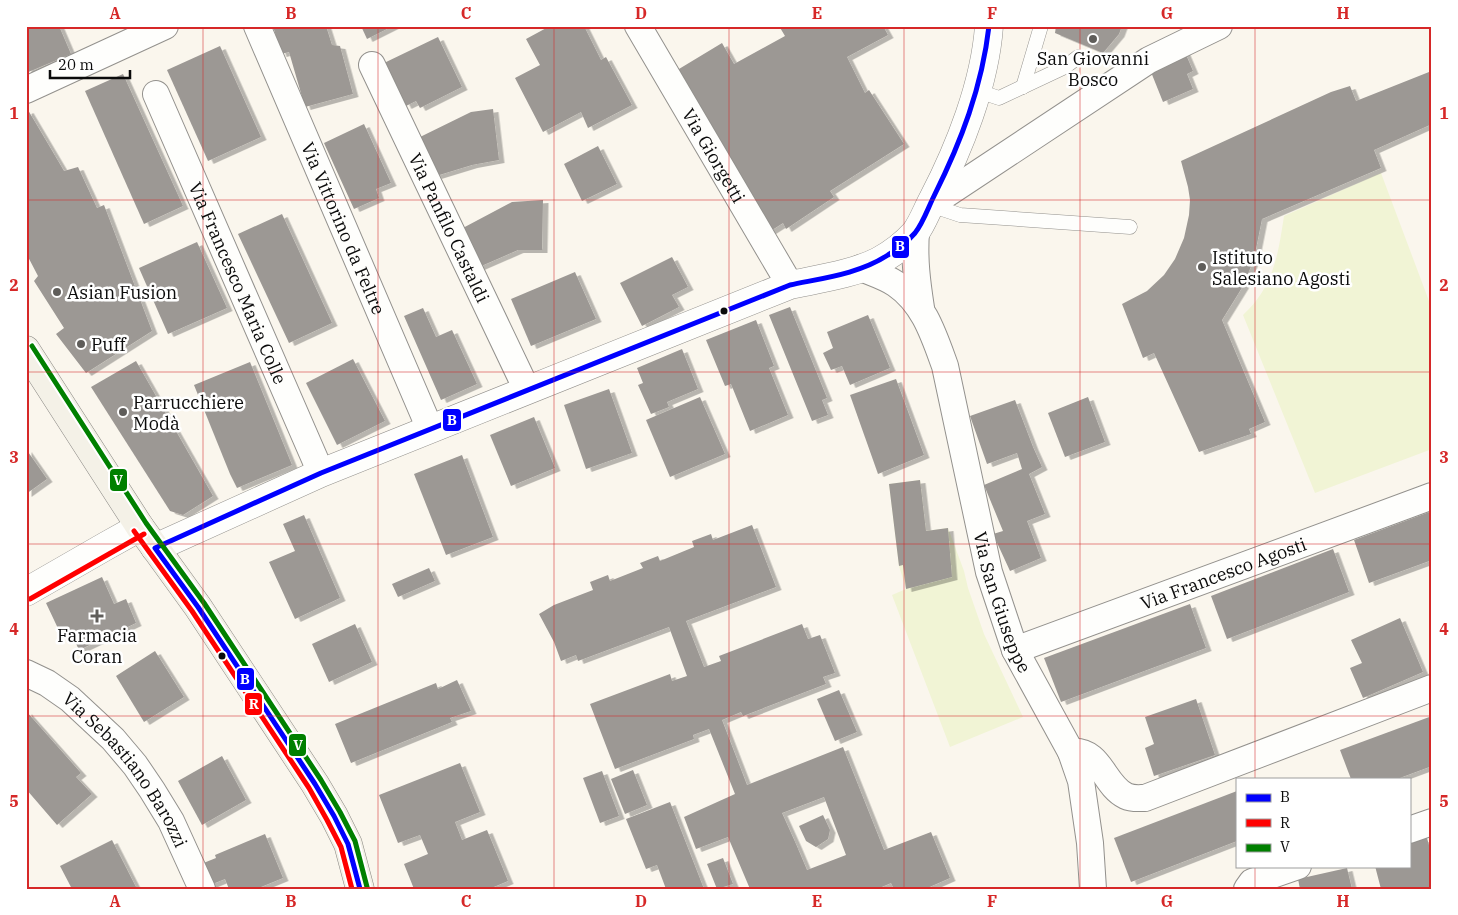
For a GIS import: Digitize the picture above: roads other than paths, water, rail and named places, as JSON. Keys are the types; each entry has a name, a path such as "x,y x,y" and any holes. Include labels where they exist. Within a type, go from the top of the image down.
{"main road":[{"path":"26,350 147,538 198,607 315,784 348,844 360,889"}],"street":[{"path":"26,90 165,26"},
{"name":"Via Vittorino da Feltre","path":"257,26 430,429"},
{"name":"Via Giorgetti","path":"638,26 790,285"},
{"path":"26,592 106,546 147,538 321,473 790,285 861,268 879,261 904,244 916,232 955,153 978,91 988,48 989,26"},
{"path":"930,205 1149,60 1218,26"},
{"name":"Via Panfilo Castaldi","path":"372,65 527,390"},
{"name":"Via Francesco Maria Colle","path":"156,94 321,473"},
{"name":"Via San Giuseppe","path":"916,232 916,276 921,308"},
{"name":"Via San Giuseppe","path":"861,268 884,277 908,293 921,308 936,340 945,366 987,568 1015,650 1071,752 1081,781 1094,889"},
{"name":"Via Francesco Agosti","path":"1015,650 1432,496"},
{"name":"Via Sebastiano Barozzi","path":"26,672 47,683 70,699 113,739 135,765 171,821 202,889"},
{"path":"1071,752 1079,751 1089,755 1119,792 1127,797 1145,798 1432,688"},
{"path":"1410,830 1432,822"},
{"path":"1247,889 1252,882 1292,868"}],"lane":[{"path":"1023,87 1040,26"},
{"path":"978,91 999,98 1065,68 1078,57"},
{"path":"930,205 960,215 1130,227"}],"place":[{"name":"San Giovanni Bosco","path":"1093,39"},
{"name":"Istituto Salesiano Agosti","path":"1202,267"},
{"name":"Asian Fusion","path":"57,292"},
{"name":"Puff","path":"81,344"},
{"name":"Parrucchiere Modà","path":"123,412"},
{"name":"Farmacia Coran","path":"97,616"}]}
